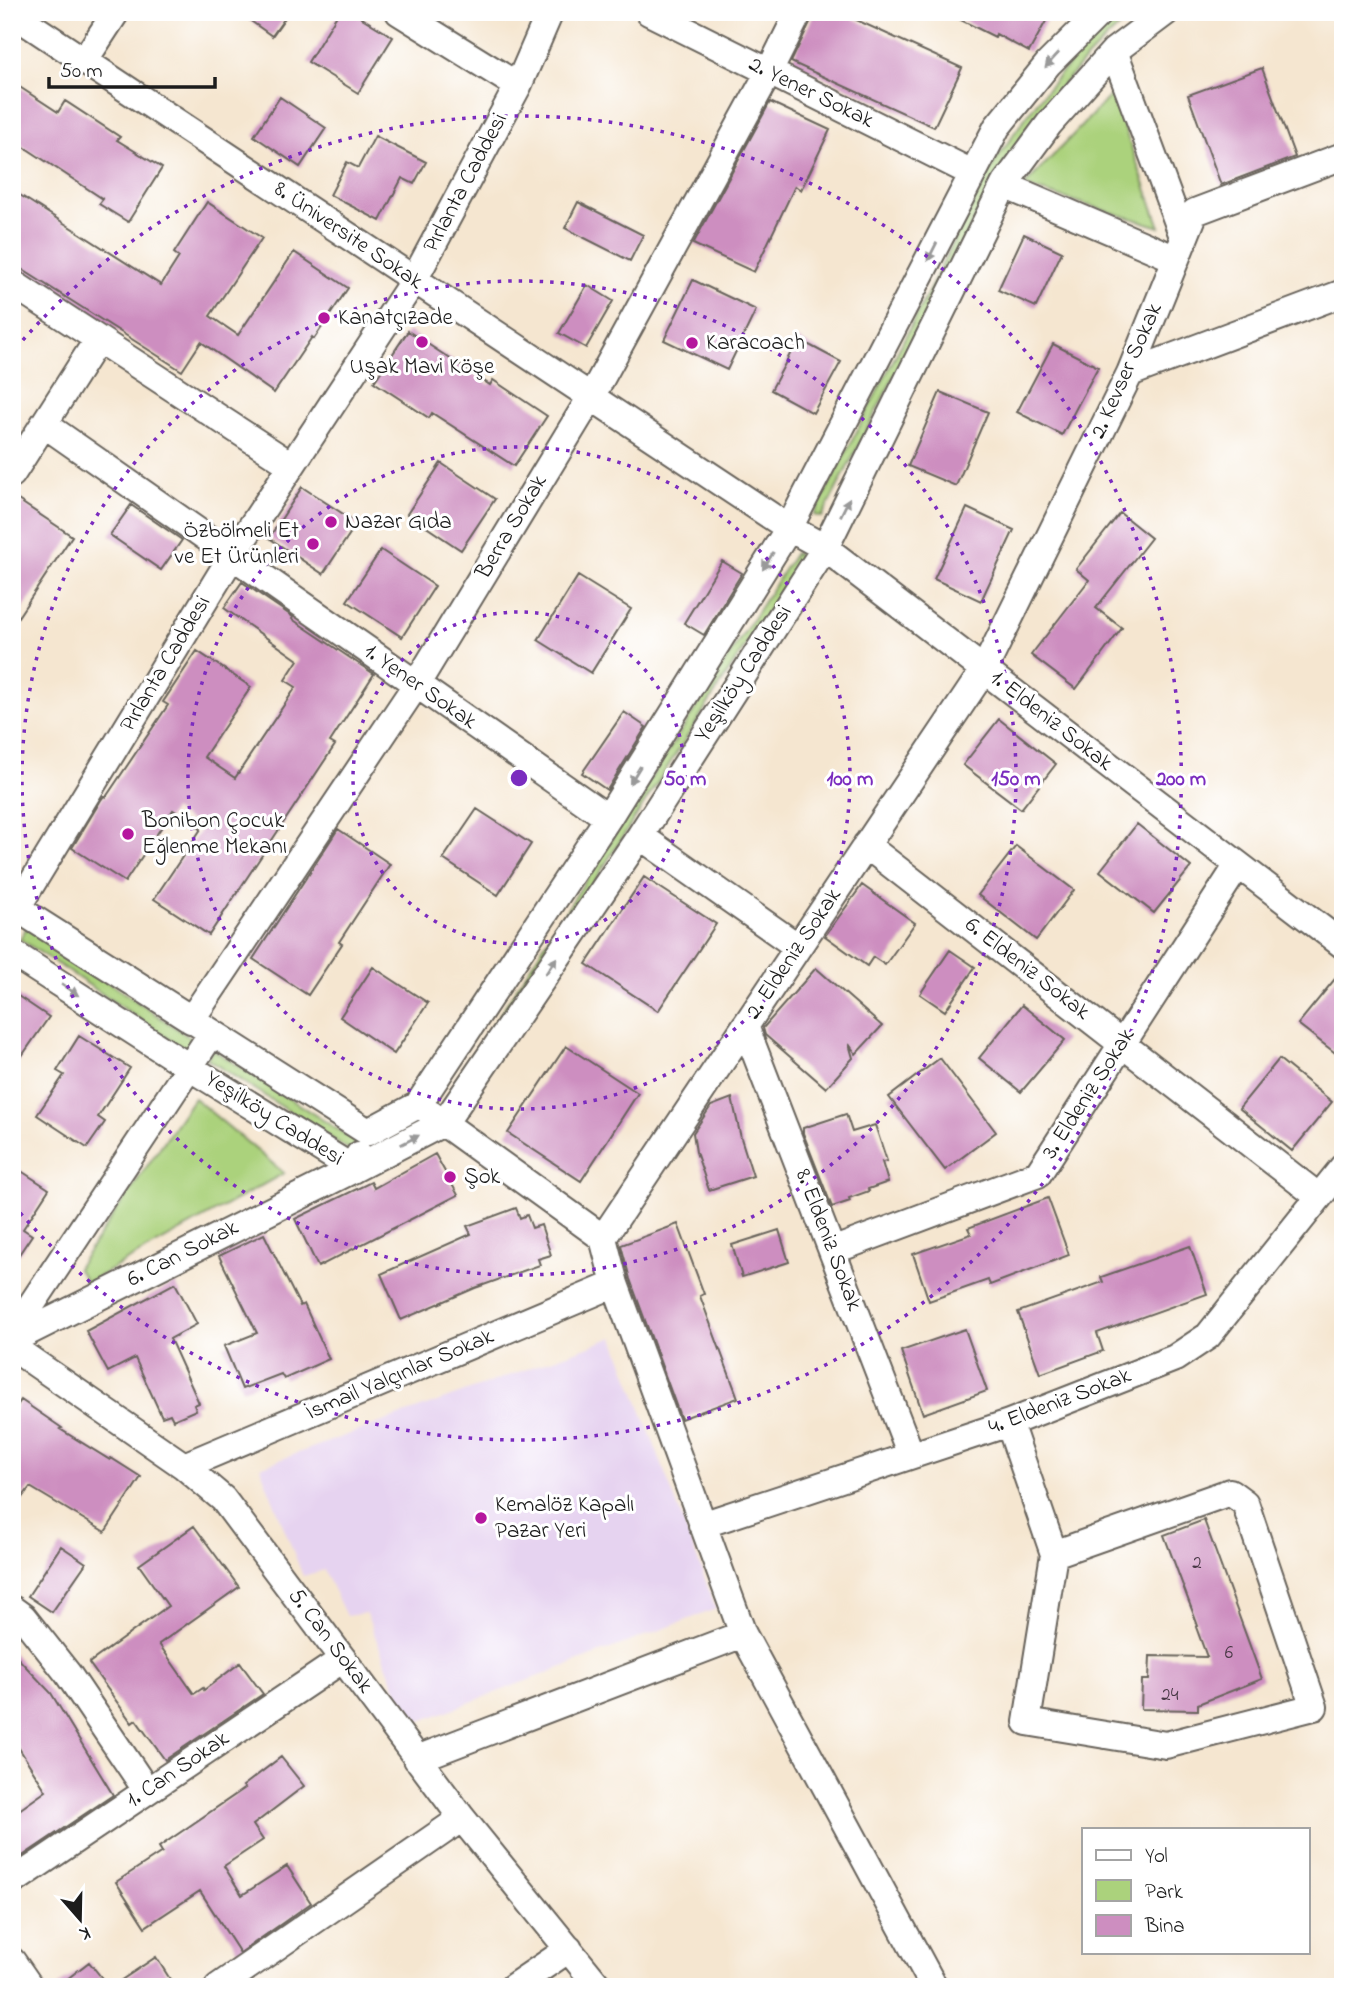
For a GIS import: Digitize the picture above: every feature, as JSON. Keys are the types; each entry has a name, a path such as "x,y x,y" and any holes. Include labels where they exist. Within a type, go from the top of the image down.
{"street":[{"path":"84,61 116,12"},
{"path":"400,12 518,86"},
{"name":"Pırlanta Caddesi","path":"14,910 232,556 414,280 518,86 550,12"},
{"name":"2. Yener Sokak","path":"649,12 972,173"},
{"name":"Berra Sokak","path":"12,1334 189,1067 202,1026 416,685 591,397 769,72 799,12"},
{"name":"Yeşilköy Caddesi","path":"14,910 368,1132 418,1105 608,818 789,528 997,127 1048,64 1100,12"},
{"name":"Yeşilköy Caddesi","path":"12,953 354,1169 445,1122 640,836 825,548 1004,185 1049,124 1114,51 1166,12"},
{"name":"8. Üniversite Sokak","path":"12,13 789,528"},
{"path":"1114,51 1180,249"},
{"name":"2. Kevser Sokak","path":"984,670 1130,373 1195,212 1343,156"},
{"path":"1004,185 1180,249"},
{"path":"12,283 291,466"},
{"path":"1130,373 1343,293"},
{"path":"12,474 97,339"},
{"name":"1. Yener Sokak","path":"44,424 608,818"},
{"name":"1. Eldeniz Sokak","path":"789,528 825,548 1343,945"},
{"name":"2. Eldeniz Sokak","path":"603,1238 984,670"},
{"path":"640,836 798,947"},
{"name":"6. Eldeniz Sokak","path":"866,845 1319,1196"},
{"name":"3. Eldeniz Sokak","path":"832,1251 1038,1174 1238,865"},
{"name":"8. Eldeniz Sokak","path":"745,1026 911,1455"},
{"path":"418,1105 603,1238 615,1284 743,1634 934,1987"},
{"path":"354,1169 368,1132"},
{"name":"4. Eldeniz Sokak","path":"702,1525 1009,1423 1175,1358 1208,1336 1343,1167"},
{"name":"6. Can Sokak","path":"12,1340 354,1169"},
{"name":"İsmail Yalçınlar Sokak","path":"184,1466 615,1284"},
{"name":"5. Can Sokak","path":"12,1347 184,1466 223,1499 462,1818 599,1987"},
{"path":"1009,1423 1054,1554 1027,1722 1166,1745 1314,1707 1245,1503 1230,1492 1054,1554"},
{"path":"12,1609 23,1617 68,1674 147,1791"},
{"path":"417,1759 743,1634"},
{"name":"1. Can Sokak","path":"12,1882 343,1659"},
{"path":"218,1987 462,1818"},
{"path":"513,1987 569,1949"},
{"path":"12,1961 30,1987"}],"shaded area":[{"name":"Kemalöz Kapalı Pazar Yeri","path":"614,1337 716,1609 410,1725 366,1613 346,1616 324,1570 303,1576 260,1467"}],"green space":[{"path":"1123,12 1136,12 1096,48 1060,88 997,175 822,517 814,515 992,167 1052,84 1086,46"},
{"path":"1112,94 1160,227 1024,186"},
{"path":"795,553 803,556 468,1078 461,1075"},
{"path":"27,927 192,1039 186,1050 20,939"},
{"path":"212,1049 357,1142 350,1150 207,1059"},
{"path":"194,1098 284,1173 87,1283 77,1268"}],"building":[{"path":"238,12 289,12 272,36"},
{"path":"339,12 352,12 393,37 358,93 308,62"},
{"path":"815,12 839,12 962,68 934,127 791,62"},
{"path":"945,12 1032,12 1046,21 1029,52"},
{"path":"1262,68 1295,157 1221,185 1188,95"},
{"path":"12,82 58,112 65,101 120,137 117,140 162,168 128,222 99,204 103,199 12,139"},
{"path":"280,97 326,128 300,167 254,136"},
{"path":"770,102 830,130 801,190 795,186 754,272 693,244"},
{"path":"375,136 426,162 414,184 402,178 380,221 330,195 347,162 358,168"},
{"path":"12,190 161,285 179,257 174,253 207,202 262,238 210,316 238,335 294,252 348,288 274,393 201,342 182,371 12,263"},
{"path":"578,202 643,235 630,261 565,228"},
{"path":"1024,234 1062,252 1036,307 998,290"},
{"path":"693,280 756,310 727,370 664,340"},
{"path":"587,285 613,301 586,348 559,333"},
{"path":"408,331 490,385 493,380 547,416 514,466 432,413 429,418 374,382"},
{"path":"798,339 841,362 813,413 771,390"},
{"path":"1053,344 1098,367 1062,435 1017,412"},
{"path":"940,392 988,412 956,486 908,466"},
{"path":"441,463 495,499 461,550 407,514"},
{"path":"302,487 357,523 323,574 269,538"},
{"path":"12,496 72,536 12,626"},
{"path":"131,505 182,540 161,570 110,535"},
{"path":"967,508 1014,530 981,601 934,579"},
{"path":"1120,513 1151,538 1096,608 1122,628 1076,689 1031,655 1089,580 1076,569"},
{"path":"381,550 435,586 402,637 347,601"},
{"path":"722,561 742,573 704,635 684,623"},
{"path":"578,576 631,609 591,673 538,640"},
{"path":"242,582 374,674 330,742 335,745 209,935 154,899 201,829 173,810 125,882 72,848 101,800 106,797 168,705 163,702 197,651 251,687 204,757 235,778 296,687 285,680 298,660 224,608"},
{"path":"624,712 646,727 607,790 582,773"},
{"path":"999,719 1056,764 1021,809 963,765"},
{"path":"477,809 531,844 498,895 443,859"},
{"path":"1137,824 1191,867 1154,913 1100,871"},
{"path":"338,829 390,864 308,995 253,959"},
{"path":"1016,846 1074,890 1036,940 978,895"},
{"path":"644,877 716,924 658,1011 586,964"},
{"path":"862,885 915,923 885,965 873,957 867,966 825,936"},
{"path":"950,950 975,967 945,1011 920,994"},
{"path":"373,967 428,1003 394,1054 340,1017"},
{"path":"816,968 882,1026 856,1054 849,1044 853,1058 826,1088 765,1035 763,1028"},
{"path":"1343,969 1343,1059 1298,1024"},
{"path":"12,992 49,1017 12,1070"},
{"path":"1022,1005 1065,1040 1021,1092 979,1058"},
{"path":"79,1036 130,1068 98,1117 105,1122 87,1148 37,1115 64,1075 57,1071"},
{"path":"566,1046 638,1093 581,1181 508,1133"},
{"path":"940,1058 996,1132 945,1170 889,1097"},
{"path":"1279,1059 1332,1102 1292,1151 1239,1108"},
{"path":"732,1098 753,1176 709,1190 696,1152 693,1133 711,1106"},
{"path":"846,1114 852,1132 875,1125 887,1161 882,1162 888,1182 832,1207 803,1128"},
{"path":"435,1154 458,1195 318,1267 295,1219 371,1182 374,1188"},
{"path":"12,1165 49,1189 23,1229 32,1235 12,1265"},
{"path":"1048,1198 1069,1255 990,1285 988,1280 929,1301 913,1254 971,1234 968,1228"},
{"path":"516,1208 520,1218 527,1215 532,1228 541,1225 551,1255 538,1259 540,1265 475,1288 401,1320 381,1274 471,1234 467,1226"},
{"path":"678,1224 704,1294 700,1296 738,1398 681,1419 630,1279 621,1245"},
{"path":"779,1230 789,1262 742,1277 732,1245"},
{"path":"264,1234 300,1306 304,1304 329,1359 284,1379 281,1374 242,1389 224,1346 257,1333 219,1256"},
{"path":"1190,1246 1207,1294 1097,1333 1103,1351 1040,1374 1018,1312 1103,1282 1101,1277"},
{"path":"175,1283 197,1324 170,1339 199,1403 194,1405 196,1410 173,1420 170,1414 162,1417 135,1358 108,1372 86,1331"},
{"path":"965,1329 987,1391 923,1414 901,1351"},
{"path":"21,1400 62,1428 60,1429 141,1477 105,1532 30,1487 12,1511 12,1413"},
{"path":"1204,1520 1262,1679 1198,1704 1198,1710 1141,1709 1142,1680 1149,1680 1150,1656 1207,1657 1164,1535"},
{"path":"194,1526 239,1587 159,1644 194,1694 203,1688 204,1690 240,1663 263,1694 165,1760 136,1720 132,1723 89,1663 168,1606 139,1565"},
{"path":"61,1546 86,1563 52,1612 28,1596"},
{"path":"12,1652 51,1693 113,1795 12,1863 12,1815 46,1791 12,1737"},
{"path":"281,1757 304,1786 253,1825 263,1840 224,1866 242,1895 287,1866 311,1903 240,1953 200,1891 145,1927 116,1882 162,1852 159,1847 245,1788 243,1786"},
{"path":"156,1957 175,1987 111,1987"},
{"path":"89,1962 109,1987 57,1987"}],"place":[{"name":"Kanatçızade","path":"324,318"},
{"name":"Uşak Mavi Köşe","path":"422,342"},
{"name":"Karacoach","path":"692,343"},
{"name":"Nazar Gıda","path":"331,522"},
{"name":"Özbölmeli Et ve Et Ürünleri","path":"313,544"},
{"name":"Bonibon Çocuk Eğlenme Mekanı","path":"128,834"},
{"name":"Şok","path":"450,1177"},
{"name":"Kemalöz Kapalı Pazar Yeri","path":"481,1518"}]}
